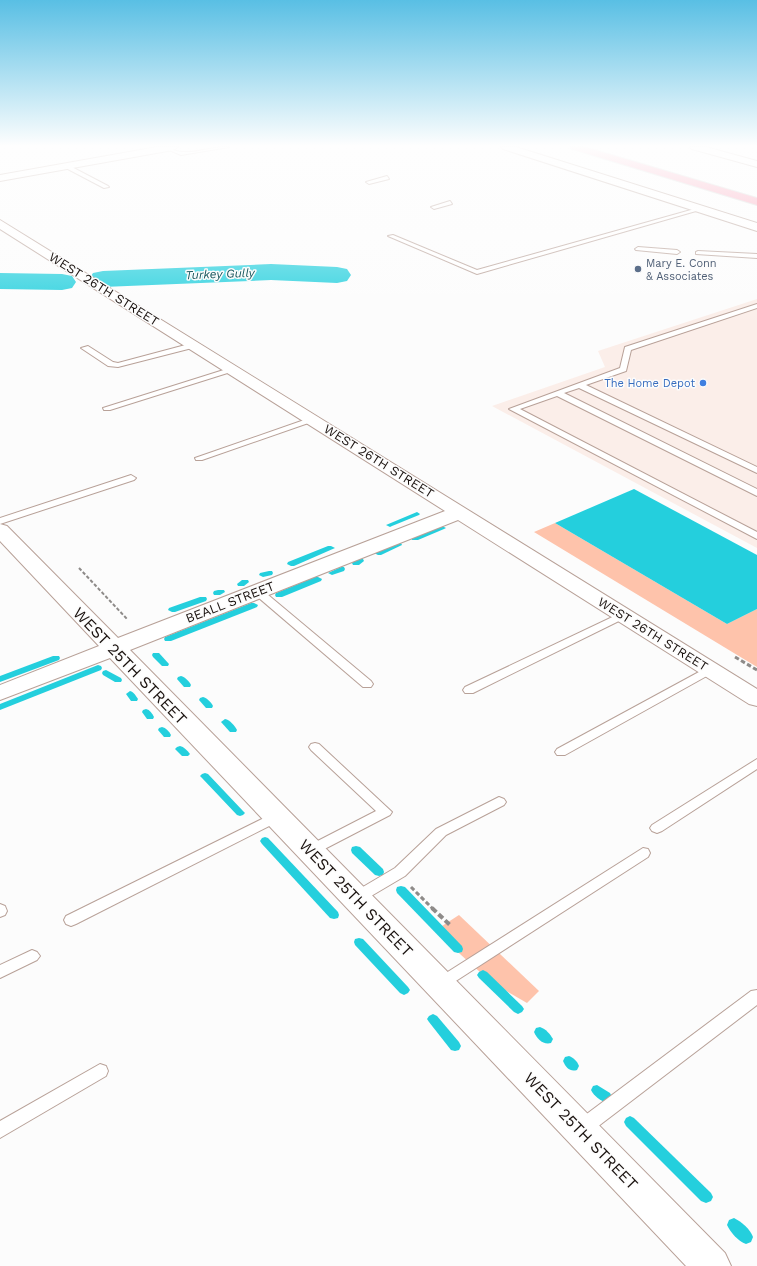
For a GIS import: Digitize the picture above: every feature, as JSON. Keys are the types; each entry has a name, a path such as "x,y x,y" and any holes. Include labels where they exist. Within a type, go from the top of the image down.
{"street":[{"path":"691,206 757,227"},
{"name":"WEST 26TH STREET","path":"0,224 757,700"},
{"name":"BEALL STREET","path":"0,693 460,512"},
{"name":"WEST 25TH STREET","path":"0,530 112,648 712,1266"}],"lane":[{"path":"391,236 477,272 700,209"},
{"path":"638,249 678,252"},
{"path":"698,253 757,256"},
{"path":"757,306 628,349 623,369 513,409 757,536"},
{"path":"85,348 111,364 118,365 193,345"},
{"path":"107,408 233,370"},
{"path":"580,385 757,470"},
{"path":"557,393 757,492"},
{"path":"199,458 313,420"},
{"path":"0,521 131,478"},
{"path":"257,591 367,684"},
{"path":"469,690 622,615"},
{"path":"561,752 710,670"},
{"path":"310,852 385,812 315,747"},
{"path":"657,828 757,763"},
{"path":"355,898 397,874 441,832 499,802"},
{"path":"71,920 276,817"},
{"path":"439,985 643,853"},
{"path":"0,972 32,956"},
{"path":"580,1129 757,996"},
{"path":"0,1130 100,1071"}],"path":[{"path":"78,568 127,620 134,624"},
{"path":"397,874 450,924"}],"shaded area":[{"path":"757,299 757,548 492,406 605,367 598,351"},
{"path":"555,523 727,624 757,609 757,667 534,532"},
{"path":"459,915 539,991 527,1003 491,982 450,945 442,926"}],"water":[{"path":"634,489 757,555 757,609 727,624 555,523"}],"waterway":[{"name":"Turkey Gully","path":"103,279 271,272 337,275"},
{"name":"Turkey Gully","path":"0,281 62,282"},
{"path":"390,525 417,514"},
{"path":"415,538 442,528"},
{"path":"378,553 398,545"},
{"path":"291,564 331,548"},
{"path":"356,563 360,561"},
{"path":"332,573 341,569"},
{"path":"263,575 269,573"},
{"path":"279,595 318,579"},
{"path":"241,584 245,582"},
{"path":"217,593 221,592"},
{"path":"172,610 203,599"},
{"path":"168,639 254,605"},
{"path":"156,655 165,664"},
{"path":"0,679 56,658"},
{"path":"0,707 98,668"},
{"path":"106,673 118,680"},
{"path":"181,679 187,685"},
{"path":"130,694 134,699"},
{"path":"203,700 209,706"},
{"path":"146,712 150,717"},
{"path":"225,722 233,730"},
{"path":"162,730 167,735"},
{"path":"180,749 185,754"},
{"path":"205,776 240,813"},
{"path":"265,841 334,915"},
{"path":"356,850 379,872"},
{"path":"401,890 458,949"},
{"path":"359,942 404,990"},
{"path":"483,975 518,1009"},
{"path":"433,1019 455,1046"},
{"path":"540,1032 547,1039"},
{"path":"569,1061 573,1066"},
{"path":"597,1090 606,1097"},
{"path":"630,1122 706,1197"},
{"path":"734,1225 746,1237"}],"place":[{"name":"Mary E. Conn & Associates","path":"638,269"},
{"name":"The Home Depot","path":"703,383"}]}
